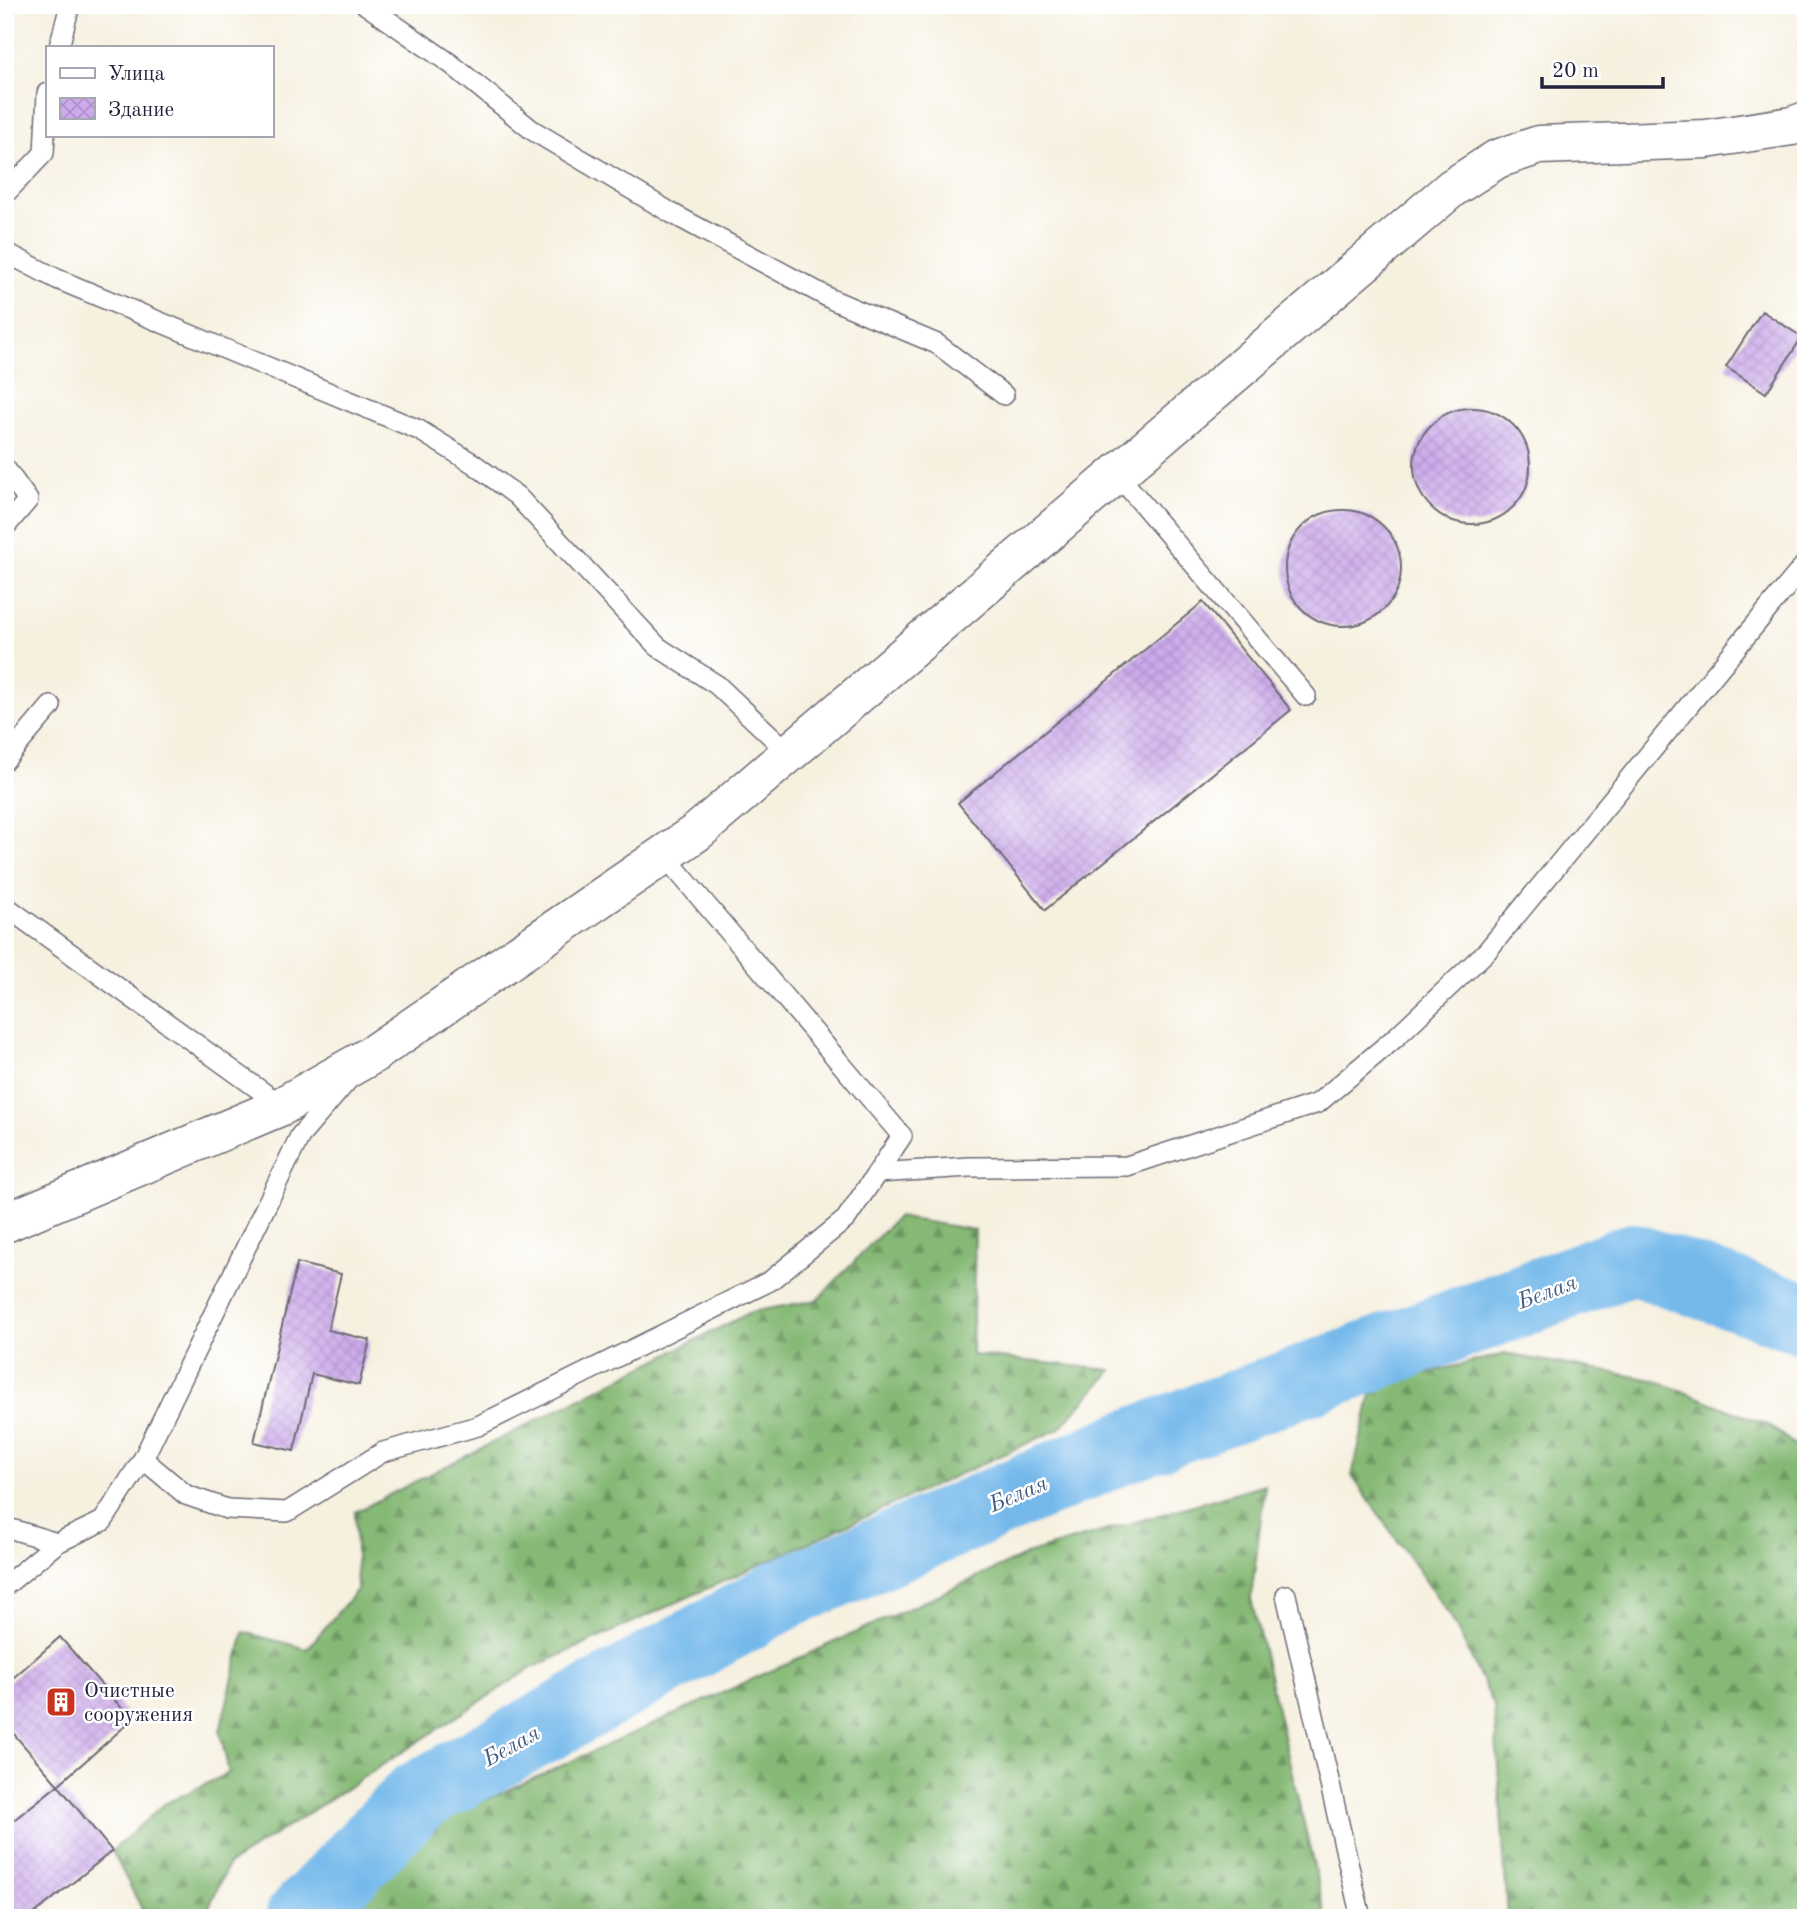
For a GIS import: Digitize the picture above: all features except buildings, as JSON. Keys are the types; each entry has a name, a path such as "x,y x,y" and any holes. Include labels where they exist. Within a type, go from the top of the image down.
{"street":[{"path":"5,1223 282,1106 370,1056 697,832 1452,188 1497,159 1539,145 1706,139 1792,126 1806,121"}],"lane":[{"path":"59,46 70,5"},
{"path":"366,5 451,64 532,130 673,214 821,293 937,344 1004,395"},
{"path":"5,194 44,153 46,113"},
{"path":"5,252 57,279 419,430 474,464 517,496 658,647 717,685 789,753"},
{"path":"5,468 29,500 5,527"},
{"path":"1117,474 1306,696"},
{"path":"877,1173 969,1167 1127,1167 1318,1103 1395,1038 1487,951 1806,563"},
{"path":"5,761 51,706"},
{"path":"143,1459 186,1495 227,1509 287,1512 383,1452 478,1426 770,1281 846,1219 902,1136 664,855"},
{"path":"5,906 282,1106"},
{"path":"5,1586 57,1543 103,1521 143,1459 300,1136 370,1056"},
{"path":"5,1527 57,1543"},
{"path":"1286,1595 1361,1918"}],"green space":[{"path":"897,1217 975,1230 972,1355 1112,1370 1059,1429 532,1668 228,1865 204,1918 135,1918 142,1909 112,1851 164,1804 229,1773 220,1731 244,1632 307,1649 357,1590 355,1512 751,1312 817,1300"},
{"path":"1505,1354 1654,1380 1770,1426 1806,1454 1806,1918 1508,1918 1494,1705 1451,1617 1352,1476 1373,1386"},
{"path":"1265,1484 1251,1599 1326,1918 351,1918 433,1824 1033,1552"}],"waterway":[{"name":"Белая","path":"301,1918 416,1798 784,1594 1125,1447 1633,1259 1806,1319"}],"place":[{"name":"Очистные сооружения","path":"61,1702"}]}
